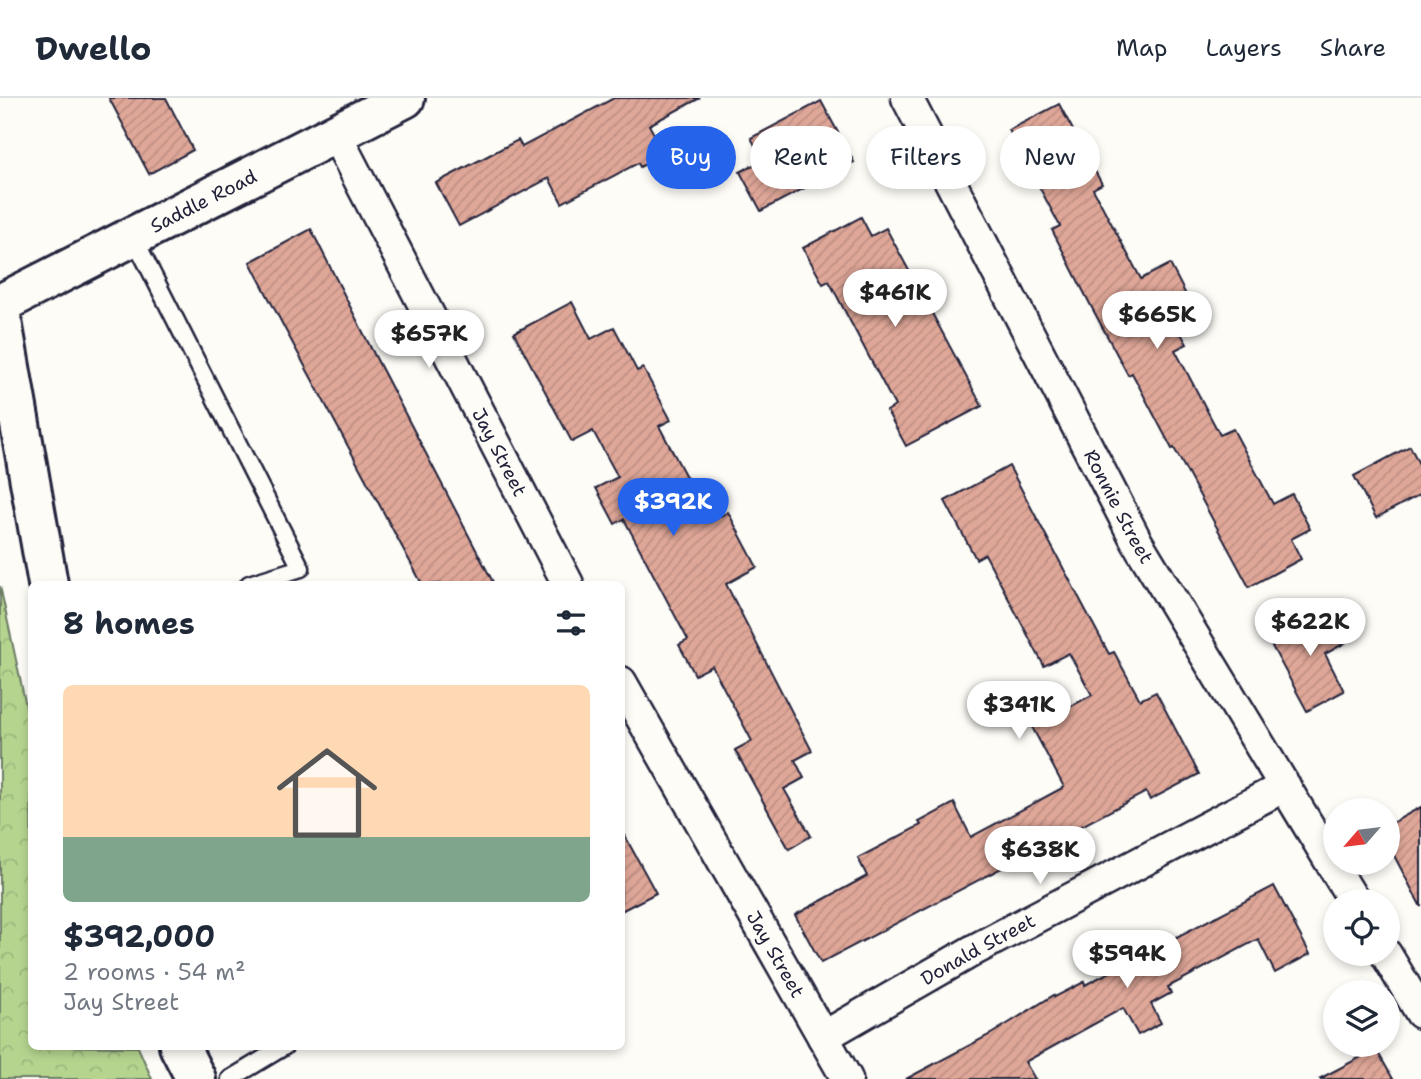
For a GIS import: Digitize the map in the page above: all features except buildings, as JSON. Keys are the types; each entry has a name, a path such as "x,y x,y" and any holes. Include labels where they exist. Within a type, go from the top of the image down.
{"street":[{"name":"Saddle Road","path":"0,304 405,98"},
{"name":"Ronnie Street","path":"907,98 1137,542 1347,889"},
{"name":"Jay Street","path":"335,133 566,581"},
{"path":"0,310 47,581"},
{"name":"Jay Street","path":"625,689 847,1079"},
{"name":"Donald Street","path":"823,1037 974,950 1285,786"},
{"path":"1393,966 1421,1013"},
{"path":"181,1050 195,1079"}],"lane":[{"path":"133,236 301,568 260,581"},
{"path":"230,1079 278,1050"}],"green space":[{"path":"0,586 28,715 28,1050 139,1050 152,1079 0,1079"}]}
